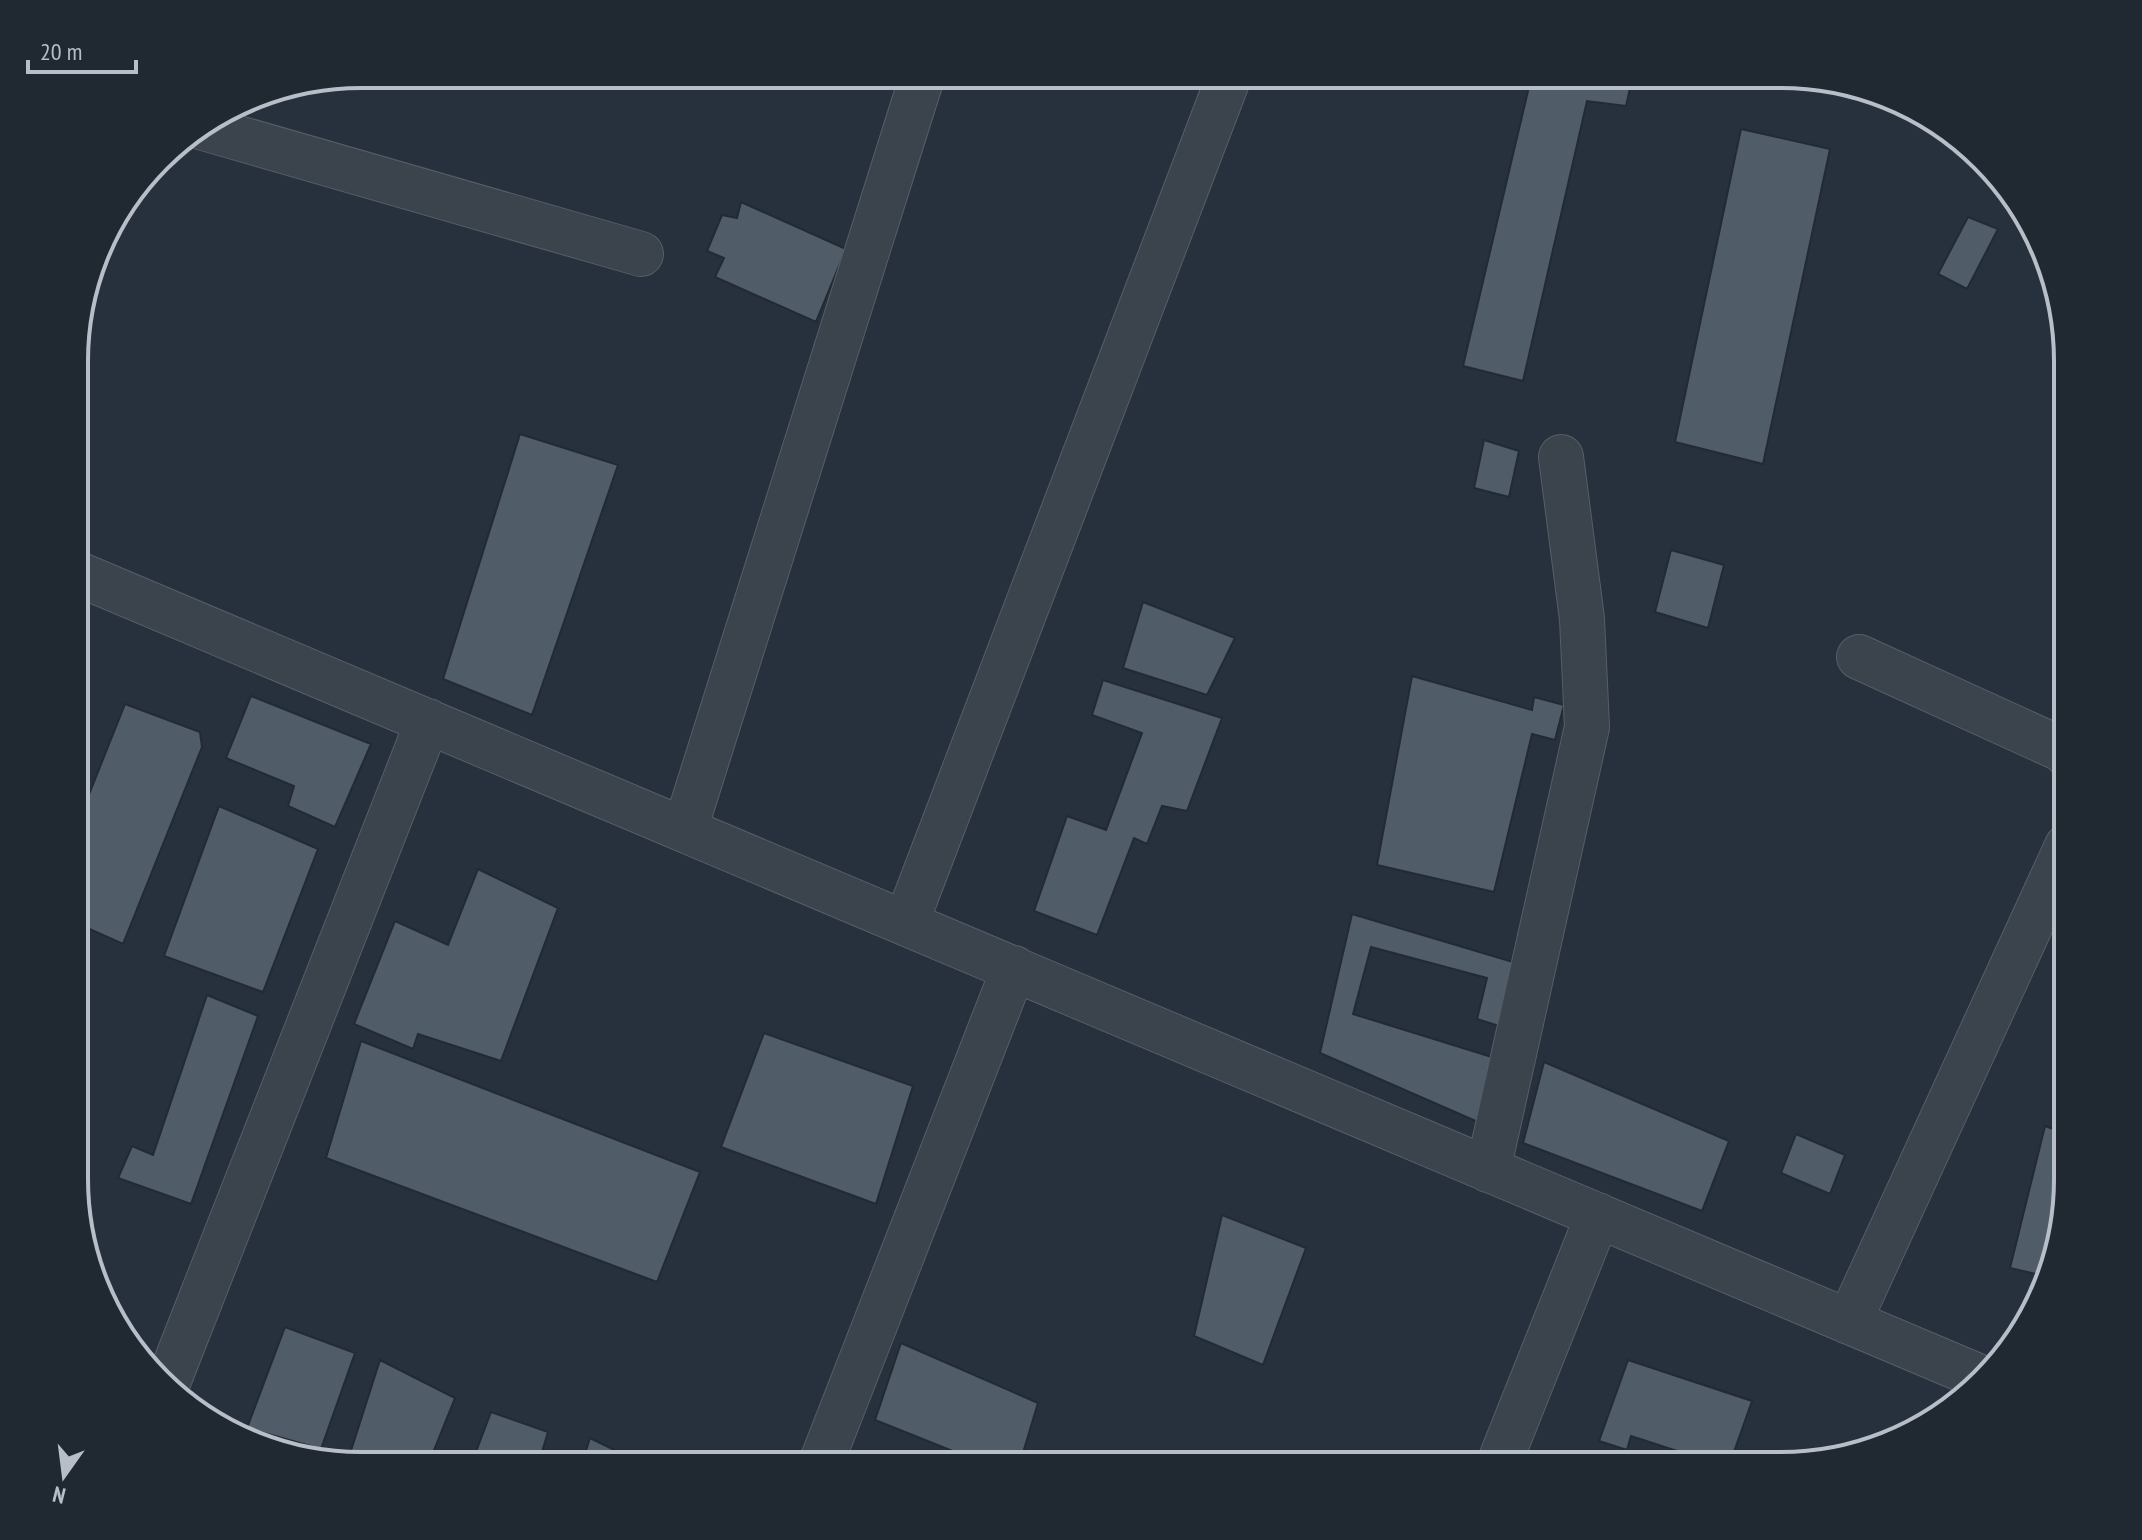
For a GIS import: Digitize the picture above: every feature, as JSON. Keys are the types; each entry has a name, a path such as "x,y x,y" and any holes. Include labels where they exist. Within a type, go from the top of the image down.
{"street":[{"path":"685,829 918,89"},
{"path":"906,923 1224,89"},
{"path":"215,131 641,254"},
{"path":"1488,1170 1587,727 1582,619 1561,457"},
{"path":"88,578 1972,1374"},
{"path":"1859,657 2053,745"},
{"path":"171,1375 428,721"},
{"path":"1849,1322 2053,877"},
{"path":"826,1451 1014,968"},
{"path":"1504,1452 1598,1215"}],"building":[{"path":"1528,89 1630,89 1626,106 1587,101 1523,381 1463,366"},
{"path":"1741,129 1830,149 1763,464 1675,442"},
{"path":"741,202 846,249 816,322 715,277 724,258 707,251 722,215 737,218"},
{"path":"1968,217 1998,229 1967,289 1938,274"},
{"path":"520,434 618,465 532,715 443,679"},
{"path":"1484,440 1519,451 1509,497 1474,488"},
{"path":"1671,550 1724,565 1708,628 1655,612"},
{"path":"1143,602 1235,638 1207,695 1123,668"},
{"path":"1412,676 1532,710 1534,697 1564,705 1555,740 1532,734 1494,892 1377,865"},
{"path":"1103,680 1222,718 1187,811 1162,806 1147,844 1134,838 1097,935 1034,911 1067,816 1106,830 1142,733 1092,715"},
{"path":"251,696 371,744 335,827 288,806 294,786 226,758"},
{"path":"125,704 200,732 202,747 123,944 89,929 89,796"},
{"path":"219,806 318,849 263,992 164,956"},
{"path":"478,869 558,908 501,1061 418,1034 413,1049 354,1024 395,921 448,945"},
{"path":"1352,914 1513,962 1499,1026 1477,1019 1487,978 1371,947 1353,1014 1495,1058 1478,1122 1320,1053"},
{"path":"207,995 258,1016 191,1204 118,1178 132,1146 153,1155"},
{"path":"764,1033 913,1086 876,1204 721,1147"},
{"path":"361,1041 700,1172 657,1282 326,1158"},
{"path":"1544,1062 1729,1141 1702,1211 1523,1143"},
{"path":"2045,1126 2053,1129 2053,1197 2049,1232 2037,1274 2010,1268"},
{"path":"1796,1134 1845,1155 1830,1194 1781,1173"},
{"path":"1222,1215 1306,1248 1263,1365 1194,1336"},
{"path":"285,1327 355,1353 321,1449 247,1427"},
{"path":"901,1343 1038,1403 1023,1451 954,1451 875,1420"},
{"path":"380,1360 455,1398 434,1451 351,1451"},
{"path":"1628,1360 1752,1401 1734,1452 1680,1452 1631,1436 1627,1450 1599,1441"},
{"path":"491,1412 548,1432 542,1451 476,1451"},
{"path":"590,1438 617,1451 586,1451"}]}
